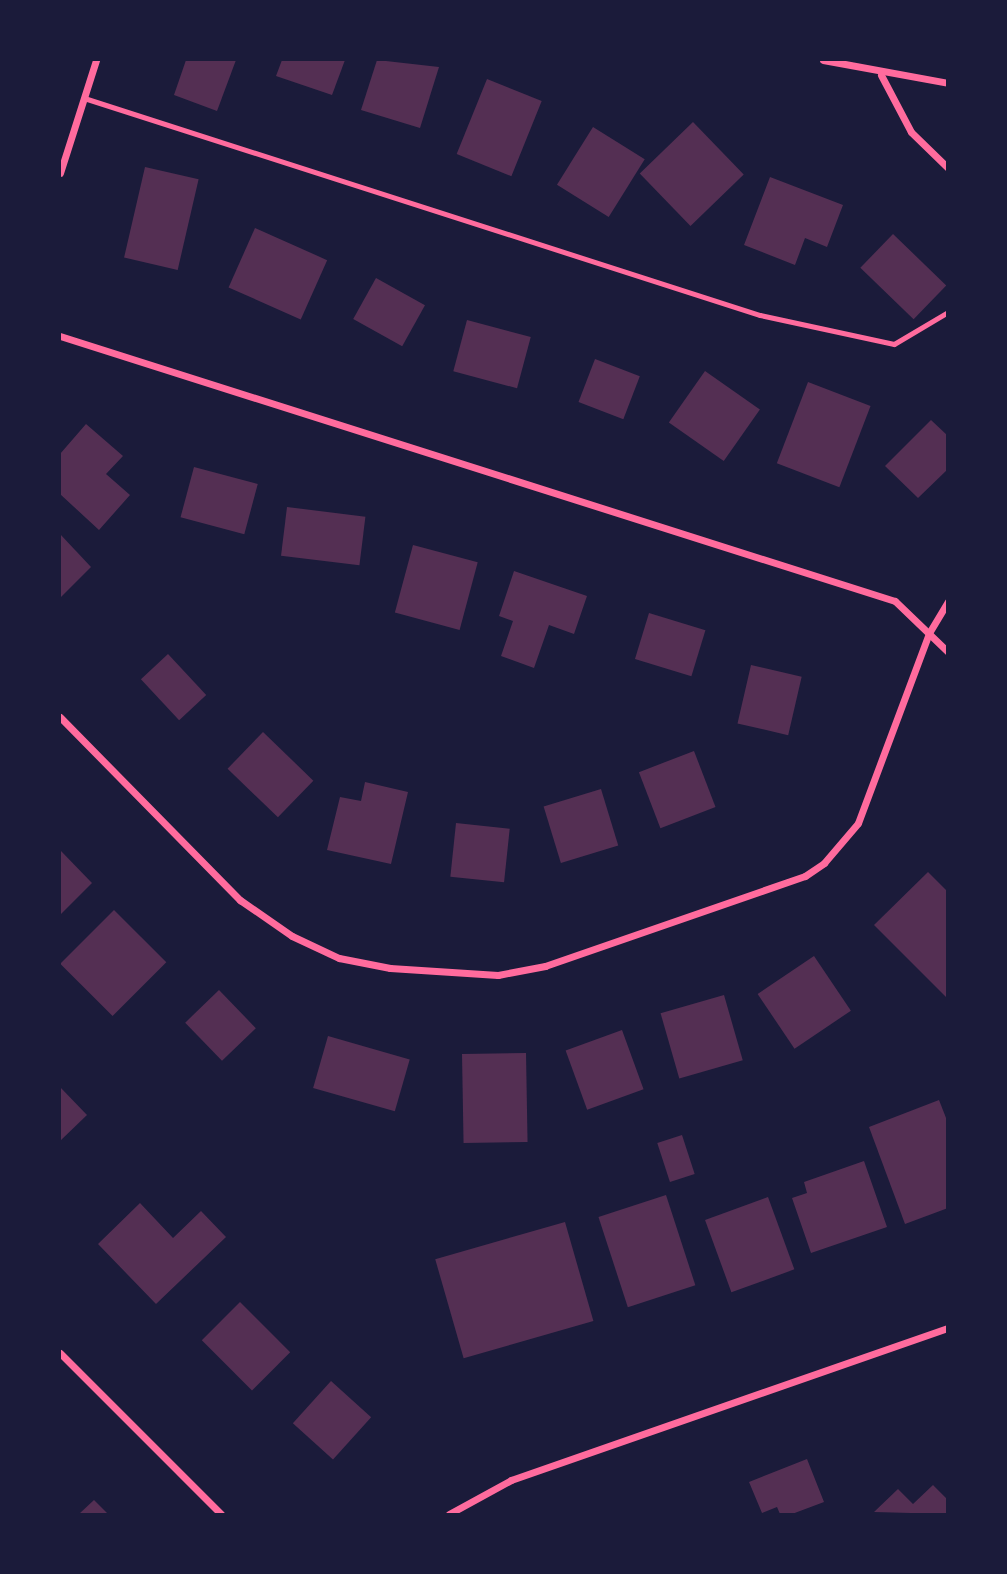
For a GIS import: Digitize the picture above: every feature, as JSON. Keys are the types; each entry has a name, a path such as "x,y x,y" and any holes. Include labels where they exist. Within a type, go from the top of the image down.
{"street":[{"path":"60,173 96,60"},
{"path":"823,60 881,75 947,83"},
{"path":"881,75 911,132 947,168"},
{"path":"60,336 895,601 947,652"},
{"path":"60,717 240,900 292,936 339,958 390,968 498,975 545,966 804,876 824,863 858,823 929,633 947,601"},
{"path":"449,1514 512,1480 947,1328"},
{"path":"60,1353 221,1514"}],"lane":[{"path":"84,99 760,315 894,344 947,312"}],"building":[{"path":"186,60 236,60 217,111 174,95"},
{"path":"282,60 345,60 332,95 276,76"},
{"path":"377,60 439,67 420,128 361,110"},
{"path":"487,79 542,101 511,176 457,154"},
{"path":"693,122 744,175 690,226 640,173"},
{"path":"593,127 645,159 609,217 557,185"},
{"path":"145,167 199,179 178,270 124,258"},
{"path":"770,177 843,205 827,247 805,238 795,265 744,245"},
{"path":"255,228 327,260 301,320 229,287"},
{"path":"893,234 946,285 914,319 860,268"},
{"path":"376,278 425,305 402,346 353,319"},
{"path":"467,320 531,337 517,388 453,371"},
{"path":"595,359 640,376 623,419 579,402"},
{"path":"705,371 760,409 724,461 669,423"},
{"path":"808,382 871,406 839,487 777,463"},
{"path":"931,420 948,436 948,469 918,498 885,466"},
{"path":"86,424 123,456 106,474 130,495 99,530 60,494 60,454"},
{"path":"194,467 258,484 244,534 181,517"},
{"path":"287,507 365,517 359,565 281,556"},
{"path":"60,534 91,567 60,598"},
{"path":"413,545 478,562 460,630 395,613"},
{"path":"514,571 587,596 574,634 549,625 534,668 501,656 513,621 499,616"},
{"path":"649,613 705,630 691,676 635,659"},
{"path":"168,654 206,695 179,720 141,679"},
{"path":"751,665 802,677 788,735 738,723"},
{"path":"263,732 313,781 278,817 228,769"},
{"path":"694,751 716,807 660,828 639,772"},
{"path":"365,782 408,792 391,864 327,850 340,797 361,801"},
{"path":"601,789 618,845 561,863 544,807"},
{"path":"456,823 510,829 504,882 450,877"},
{"path":"60,850 92,883 60,915"},
{"path":"928,872 948,892 948,999 874,925"},
{"path":"114,910 166,962 113,1016 60,964"},
{"path":"814,956 851,1011 795,1049 758,994"},
{"path":"219,990 256,1028 222,1061 185,1023"},
{"path":"724,995 743,1060 679,1079 661,1013"},
{"path":"622,1030 644,1089 587,1110 566,1051"},
{"path":"328,1036 410,1059 395,1111 313,1088"},
{"path":"526,1053 528,1142 464,1143 462,1054"},
{"path":"60,1087 87,1115 60,1141"},
{"path":"939,1100 948,1123 948,1208 905,1224 869,1127"},
{"path":"682,1135 695,1174 670,1182 657,1143"},
{"path":"864,1161 887,1227 811,1253 792,1198 807,1193 804,1182"},
{"path":"666,1195 695,1285 628,1307 598,1217"},
{"path":"768,1197 794,1269 731,1292 705,1220"},
{"path":"140,1203 173,1238 201,1211 226,1237 156,1304 98,1244"},
{"path":"565,1222 593,1321 464,1358 435,1259"},
{"path":"240,1302 290,1352 252,1390 202,1340"},
{"path":"331,1381 371,1417 333,1459 293,1423"},
{"path":"807,1459 824,1502 792,1514 780,1514 777,1507 762,1513 749,1482"},
{"path":"933,1485 948,1500 948,1514 874,1512 898,1489 913,1504"},
{"path":"94,1500 108,1514 79,1514"}]}
